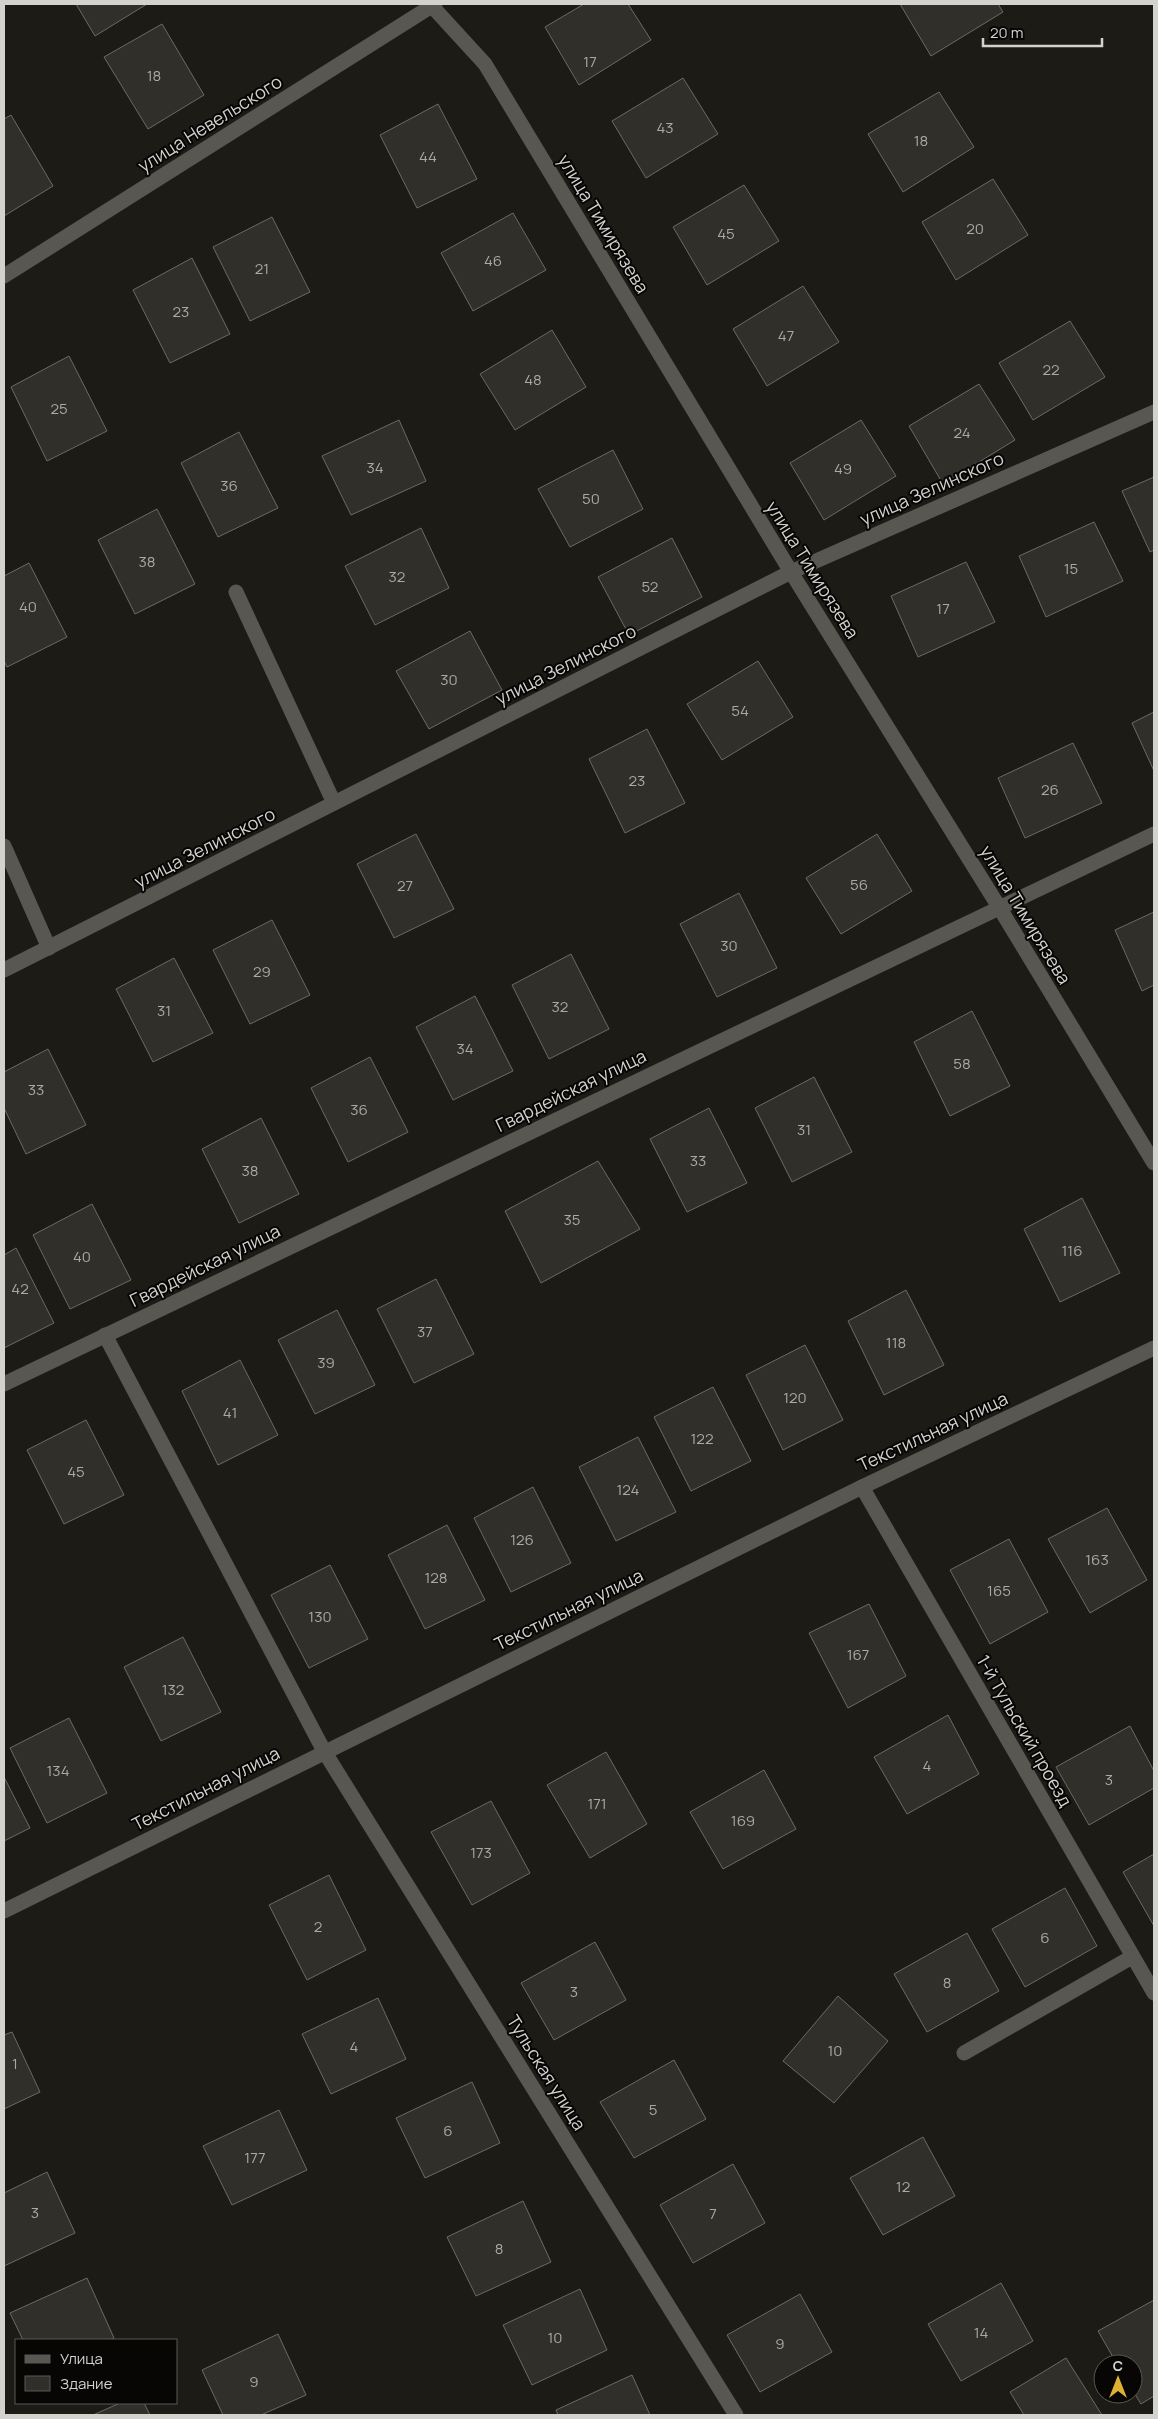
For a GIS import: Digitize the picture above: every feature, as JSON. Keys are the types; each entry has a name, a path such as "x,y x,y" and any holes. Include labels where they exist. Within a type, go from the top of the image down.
{"street":[{"name":"улица Невельского","path":"4,276 432,4"},
{"name":"улица Тимирязева","path":"432,4 485,64 791,572 999,907 1154,1163"},
{"name":"улица Зелинского","path":"4,970 791,572 1154,412"},
{"path":"236,592 334,803"},
{"name":"Гвардейская улица","path":"4,1384 1154,834"},
{"path":"4,846 49,948"},
{"name":"Тульская улица","path":"105,1335 324,1751 736,2415"},
{"name":"Текстильная улица","path":"4,1911 324,1751 862,1487 1154,1348"},
{"name":"1-й Тульский проезд","path":"862,1487 1132,1958 1154,1993"},
{"path":"964,2053 1132,1958"}],"building":[{"path":"76,4 147,4 95,36"},
{"path":"584,4 628,4 651,40 579,85 545,27"},
{"path":"900,4 998,4 1003,12 931,56"},
{"path":"162,24 204,95 148,129 104,57"},
{"path":"683,78 718,134 646,178 612,121"},
{"path":"939,92 974,147 903,192 868,134"},
{"path":"438,104 477,179 417,208 380,135"},
{"path":"11,115 53,186 4,216 4,119"},
{"path":"993,179 1028,235 956,280 922,222"},
{"path":"744,185 779,241 707,285 673,227"},
{"path":"513,213 546,270 473,311 441,253"},
{"path":"272,217 310,292 250,321 213,247"},
{"path":"192,258 230,334 170,363 133,290"},
{"path":"803,286 839,342 767,386 733,329"},
{"path":"1070,321 1105,377 1033,420 999,363"},
{"path":"552,330 586,387 515,430 480,374"},
{"path":"69,356 107,431 47,461 11,387"},
{"path":"979,384 1015,440 943,484 909,426"},
{"path":"399,420 426,481 351,515 322,456"},
{"path":"861,420 896,476 824,520 790,463"},
{"path":"239,432 278,508 218,537 181,463"},
{"path":"613,450 643,509 570,547 538,489"},
{"path":"1154,477 1154,550 1150,552 1122,491"},
{"path":"157,509 195,584 135,614 98,540"},
{"path":"1094,522 1123,581 1046,617 1019,556"},
{"path":"421,528 449,588 375,625 345,566"},
{"path":"672,538 702,597 629,635 598,577"},
{"path":"966,562 995,622 918,657 891,596"},
{"path":"29,563 67,637 7,667 4,661 4,576"},
{"path":"470,631 502,690 429,729 396,671"},
{"path":"758,661 793,717 722,760 687,704"},
{"path":"1154,712 1154,771 1132,723"},
{"path":"647,729 685,803 625,833 589,759"},
{"path":"1073,743 1102,803 1025,838 998,778"},
{"path":"416,834 454,909 394,938 357,864"},
{"path":"877,834 912,891 841,934 806,878"},
{"path":"739,893 777,968 717,997 680,924"},
{"path":"1154,912 1154,985 1142,991 1115,930"},
{"path":"272,920 310,995 250,1024 213,950"},
{"path":"571,954 609,1029 549,1059 512,985"},
{"path":"174,958 213,1033 153,1062 116,989"},
{"path":"475,996 513,1071 453,1100 416,1027"},
{"path":"972,1011 1010,1086 950,1116 914,1042"},
{"path":"48,1049 86,1125 26,1154 4,1108 4,1072"},
{"path":"370,1057 408,1132 348,1162 311,1088"},
{"path":"814,1077 852,1152 792,1182 755,1108"},
{"path":"709,1108 747,1183 687,1212 650,1139"},
{"path":"261,1118 299,1194 239,1223 202,1149"},
{"path":"598,1161 640,1229 541,1283 505,1211"},
{"path":"1082,1198 1120,1273 1060,1302 1024,1229"},
{"path":"92,1204 131,1280 70,1309 33,1235"},
{"path":"16,1248 54,1323 4,1348 4,1255"},
{"path":"436,1279 474,1354 414,1383 377,1309"},
{"path":"906,1290 944,1365 884,1395 848,1321"},
{"path":"337,1310 375,1385 315,1414 278,1340"},
{"path":"805,1345 843,1420 783,1450 746,1375"},
{"path":"240,1360 278,1435 218,1465 182,1391"},
{"path":"713,1387 751,1461 691,1491 654,1417"},
{"path":"86,1420 124,1495 64,1524 27,1450"},
{"path":"638,1437 676,1512 616,1541 579,1467"},
{"path":"533,1487 571,1563 511,1592 474,1518"},
{"path":"1107,1508 1147,1580 1090,1613 1048,1539"},
{"path":"447,1525 485,1600 425,1629 388,1555"},
{"path":"1009,1539 1048,1612 990,1644 950,1570"},
{"path":"330,1565 368,1639 309,1668 271,1595"},
{"path":"869,1604 906,1676 848,1708 809,1633"},
{"path":"183,1637 221,1712 161,1741 124,1667"},
{"path":"948,1715 979,1774 907,1814 874,1757"},
{"path":"69,1718 107,1793 47,1823 10,1748"},
{"path":"1130,1726 1154,1771 1154,1788 1089,1825 1056,1767"},
{"path":"606,1752 647,1824 590,1858 547,1785"},
{"path":"764,1770 796,1829 723,1869 690,1812"},
{"path":"4,1777 30,1828 4,1841"},
{"path":"491,1801 530,1873 472,1905 431,1832"},
{"path":"1154,1854 1154,1926 1123,1872"},
{"path":"329,1875 366,1950 307,1980 269,1905"},
{"path":"1065,1888 1097,1946 1025,1987 992,1929"},
{"path":"967,1933 999,1991 927,2032 894,1974"},
{"path":"595,1942 626,2000 554,2040 521,1983"},
{"path":"838,1996 888,2041 834,2103 783,2061"},
{"path":"378,1998 406,2059 331,2094 302,2034"},
{"path":"12,2032 40,2092 4,2109 4,2035"},
{"path":"674,2060 706,2119 634,2158 600,2102"},
{"path":"472,2082 500,2143 425,2178 396,2118"},
{"path":"279,2110 307,2170 232,2205 203,2146"},
{"path":"923,2137 955,2196 883,2235 850,2178"},
{"path":"733,2164 765,2223 693,2263 660,2205"},
{"path":"47,2172 75,2233 4,2266 4,2193"},
{"path":"523,2201 551,2262 476,2296 447,2237"},
{"path":"87,2278 114,2338 23,2339 10,2313"},
{"path":"1001,2283 1033,2341 961,2381 928,2324"},
{"path":"580,2289 607,2350 532,2385 503,2325"},
{"path":"800,2294 832,2352 760,2392 727,2335"},
{"path":"1154,2300 1154,2396 1143,2403 1143,2354 1111,2354 1098,2331"},
{"path":"278,2334 306,2395 261,2415 223,2415 202,2370"},
{"path":"1066,2358 1093,2401 1093,2404 1095,2404 1102,2415 1024,2415 1010,2392"},
{"path":"632,2375 650,2415 558,2415 556,2410"},
{"path":"118,2404 144,2404 150,2415 93,2415"}]}
